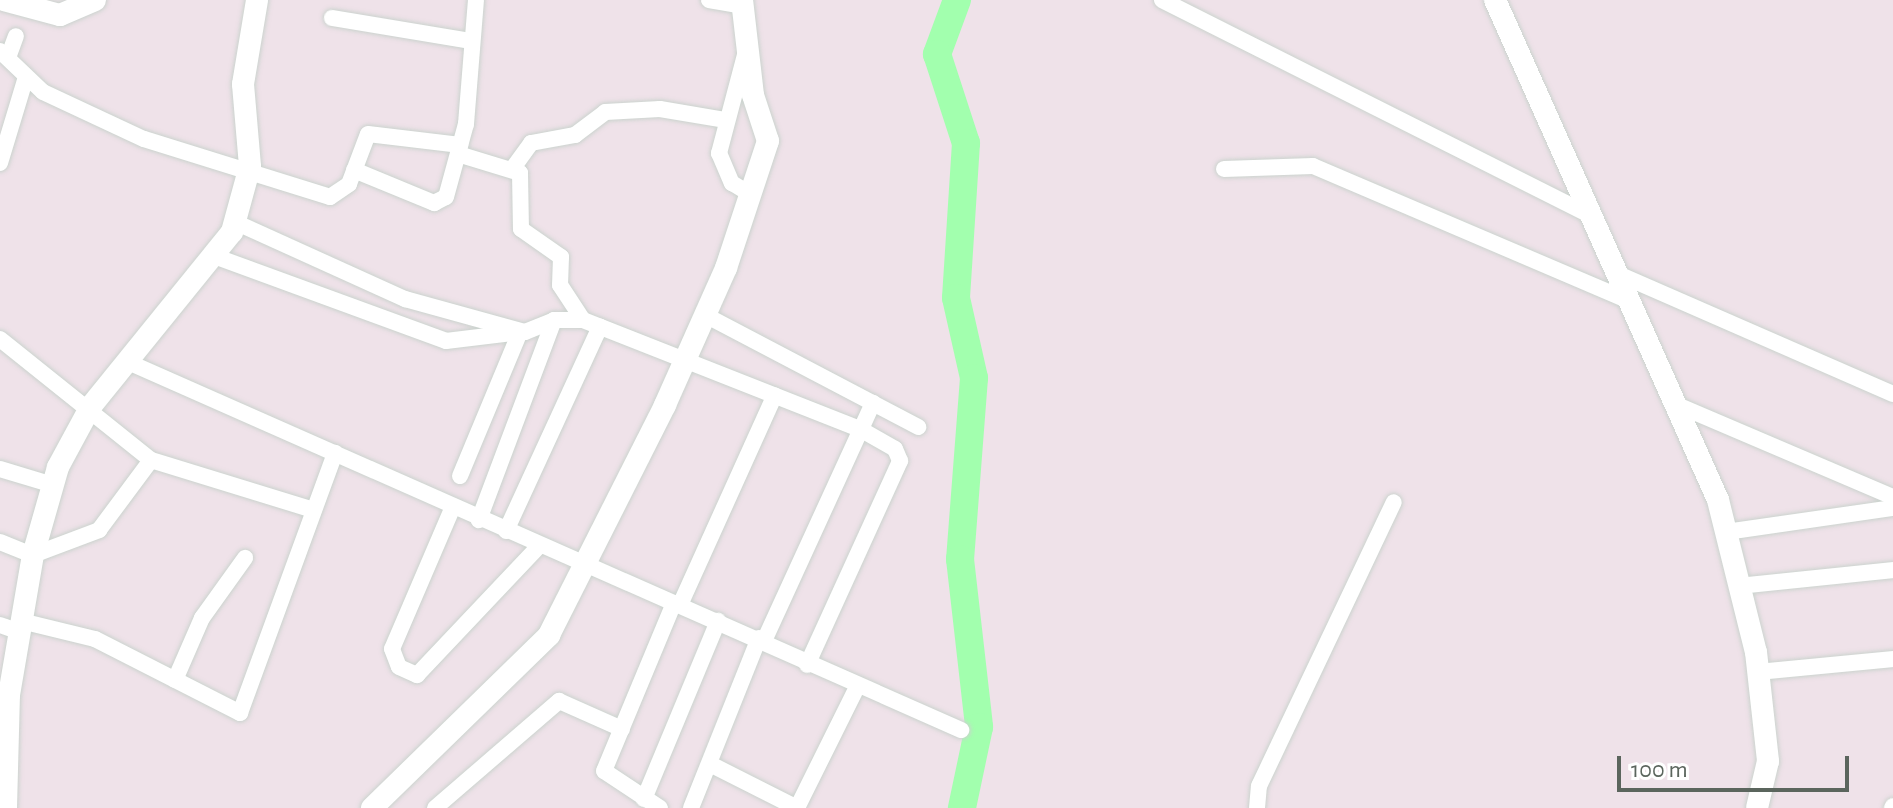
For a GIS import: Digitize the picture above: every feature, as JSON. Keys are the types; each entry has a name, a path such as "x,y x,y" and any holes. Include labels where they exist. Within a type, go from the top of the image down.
{"street":[{"path":"4,0 60,15 95,0"},
{"path":"6,808 2,779 14,626 53,485 91,406 214,256 235,222 249,172 243,84 257,0"},
{"path":"354,170 440,202 459,150 476,0"},
{"path":"372,808 549,635 705,315 768,141 747,49 742,3 709,0"},
{"path":"1162,0 1590,215"},
{"path":"1495,0 1675,404 1726,532 1758,672 1768,761 1757,808"},
{"path":"332,18 471,41"},
{"path":"16,36 4,53 26,77 144,139 330,197 342,193 374,132 459,150 513,168 522,179 521,229 561,257 560,285 583,320"},
{"path":"747,49 726,120 723,171 750,194"},
{"path":"0,163 26,77"},
{"path":"513,168 531,143 575,135 605,112 660,109 726,120"},
{"path":"1224,169 1313,166 1627,300"},
{"path":"235,222 405,299 523,332"},
{"path":"214,256 446,341 523,332 554,320 583,320 860,429 895,449 900,461 807,665"},
{"path":"1616,273 1893,394"},
{"path":"705,315 918,427"},
{"path":"479,520 554,320"},
{"path":"506,531 600,327"},
{"path":"460,476 523,332"},
{"path":"0,339 91,406 151,460 314,510"},
{"path":"128,362 335,453 452,509 761,640 856,689 961,730"},
{"path":"660,808 604,771 677,604 775,395"},
{"path":"691,808 761,640 873,403"},
{"path":"1675,404 1893,497"},
{"path":"14,626 95,639 240,713 335,453"},
{"path":"0,542 33,555 99,530 151,460"},
{"path":"0,469 53,485"},
{"path":"1257,808 1259,786 1394,502"},
{"path":"1726,532 1893,508"},
{"path":"452,509 392,649 399,667 417,675 539,546"},
{"path":"175,680 202,618 245,558"},
{"path":"1739,586 1893,570"},
{"path":"644,799 718,621"},
{"path":"1758,672 1893,659"},
{"path":"710,764 797,808 856,689"},
{"path":"435,808 559,701 622,729"}],"waterway":[{"path":"957,0 937,54 966,143 956,298 974,378 960,559 979,727 962,808"}]}
